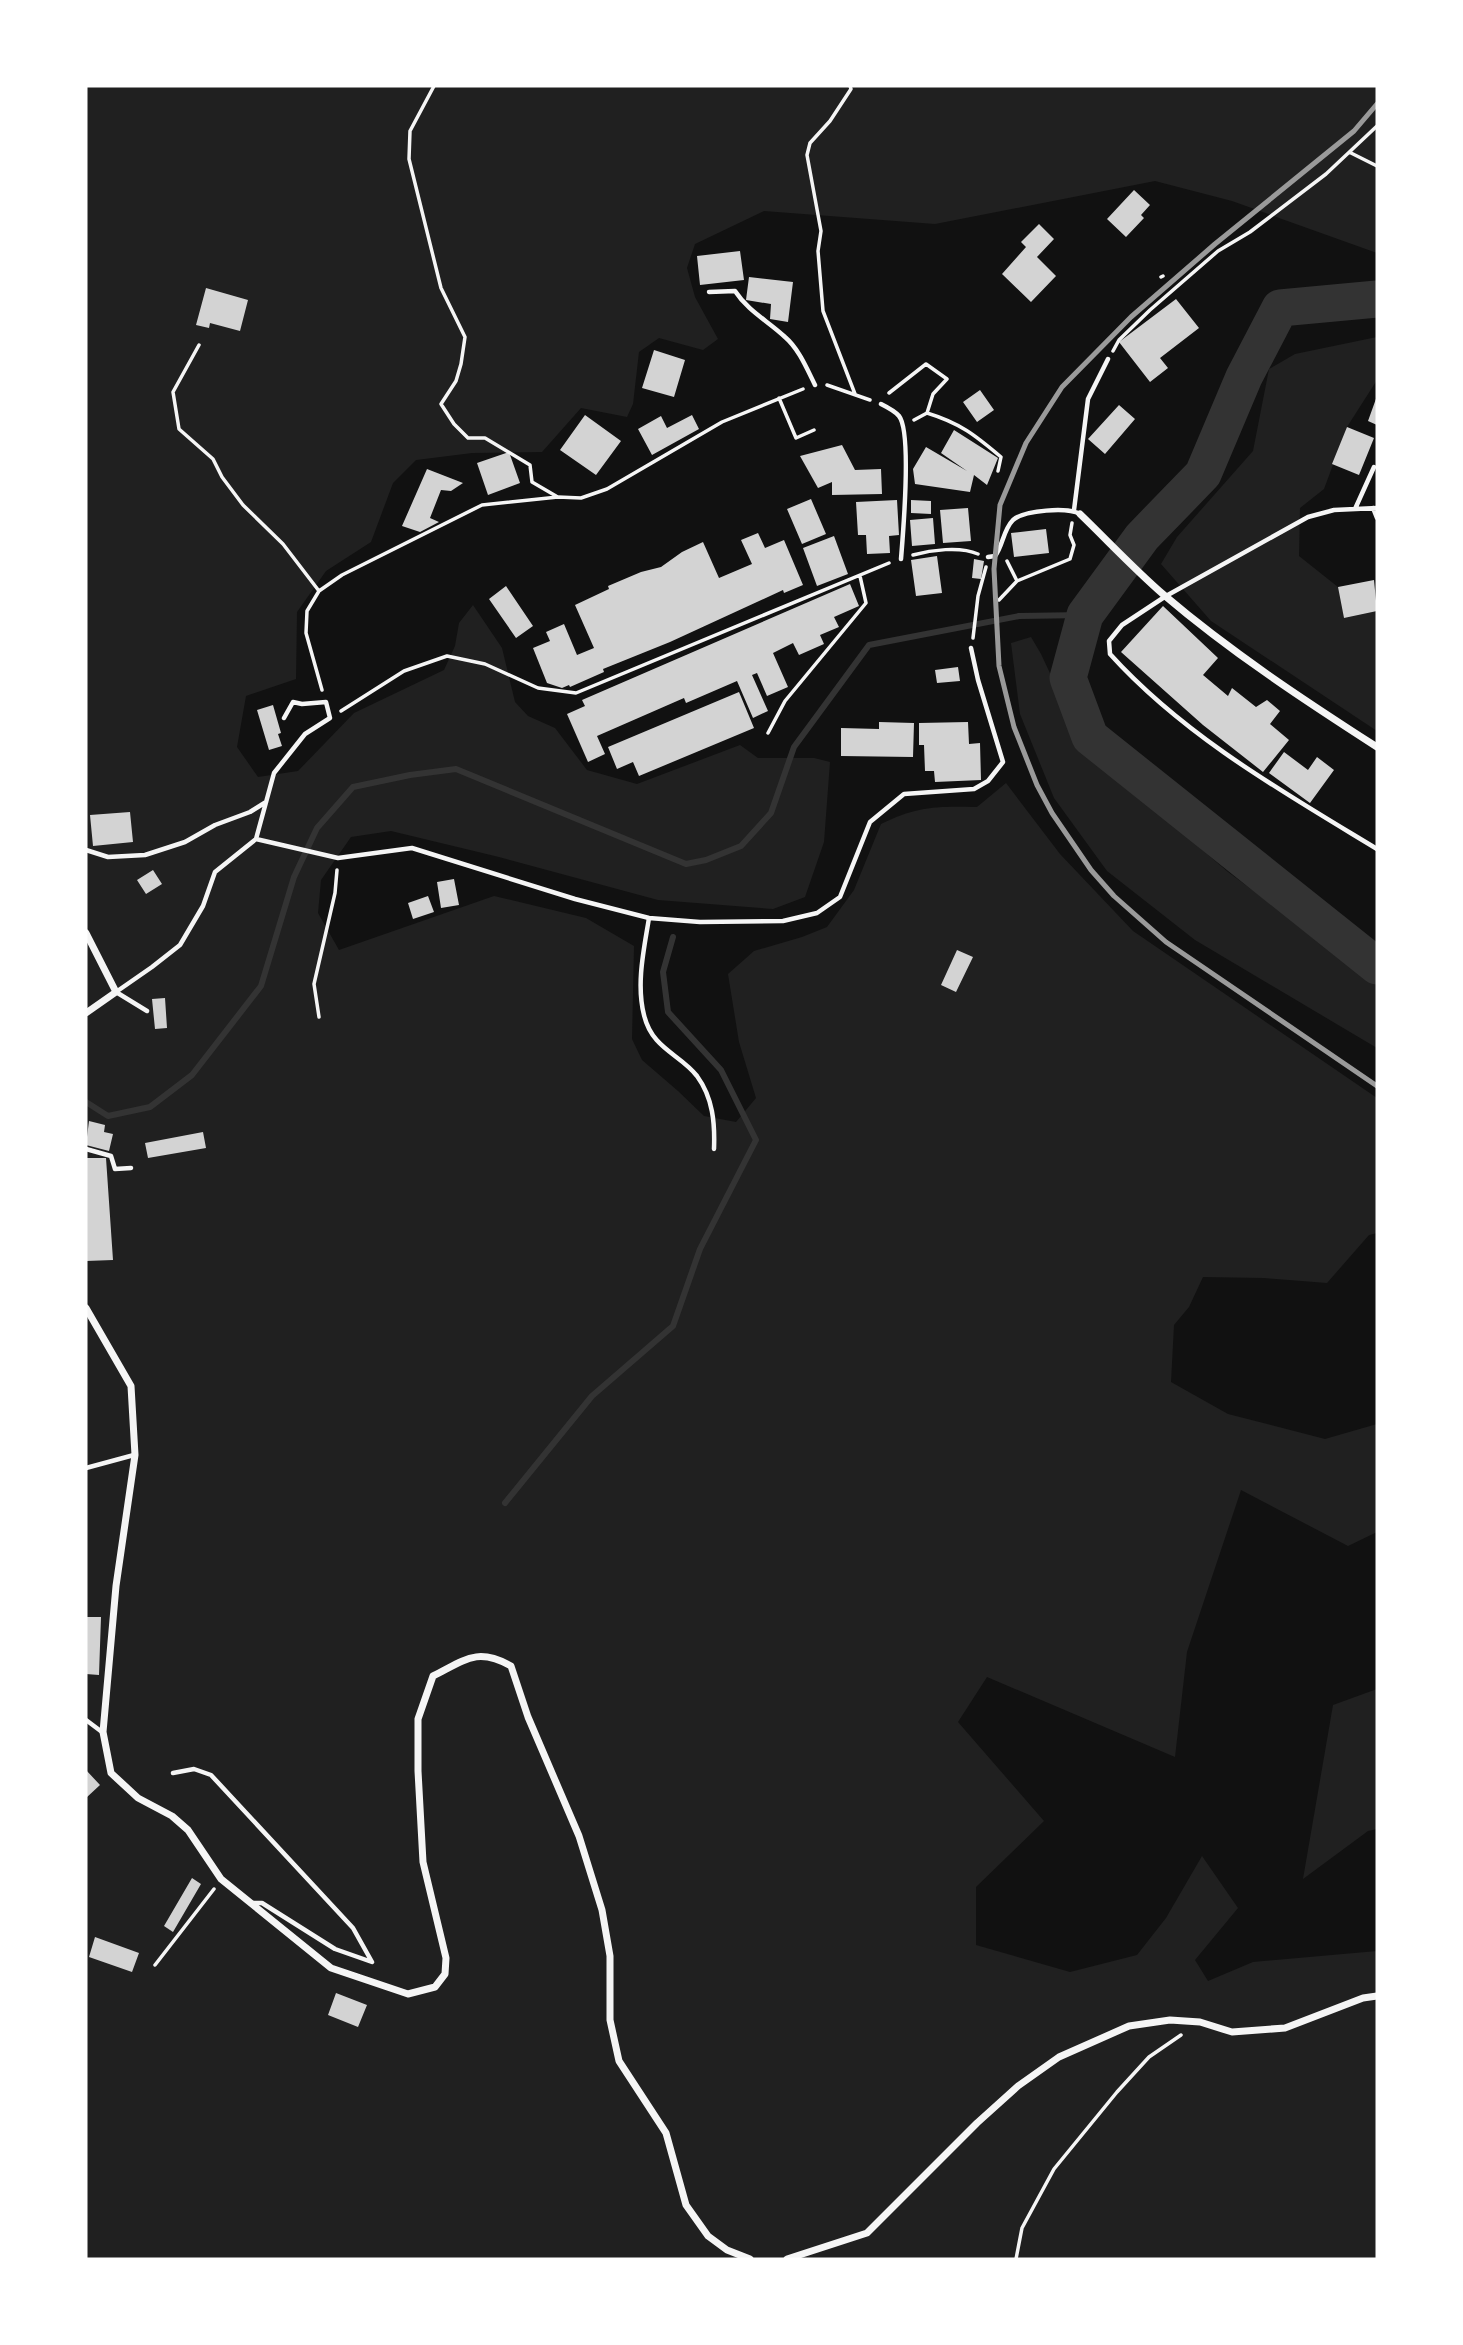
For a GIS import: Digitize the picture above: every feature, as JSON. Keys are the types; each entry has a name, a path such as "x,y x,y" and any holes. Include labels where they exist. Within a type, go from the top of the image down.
{"street":[{"path":"1077,512 1157,589 1210,632 1303,700 1377,747"},
{"path":"86,933 116,992 86,1013"},
{"path":"86,1308 131,1386 135,1455 116,1586 103,1732 111,1773 138,1798 172,1816 188,1830 221,1879 331,1968 408,1994 435,1987 445,1975 446,1958 423,1862 418,1719 433,1676 470,1658 494,1656 511,1666 528,1717 579,1836 602,1910 610,1956 610,2020 619,2061 666,2133 686,2204 708,2236 727,2250 750,2259"},
{"path":"788,2259 867,2233 977,2123 1018,2086 1059,2057 1129,2026 1170,2020 1200,2022 1232,2032 1285,2028 1363,1998 1377,1996"}],"lane":[{"path":"709,292 735,291 758,317 787,338 815,385"},
{"path":"988,557 995,556 1001,549 1013,520 1033,512 1077,512 1088,399 1108,359"},
{"path":"881,404 901,417 904,430 905,495 901,559"},
{"path":"1355,509 1374,467"},
{"path":"1377,518 1375,508 1334,510 1308,517 1166,596 1122,625 1110,641 1110,654 1136,683 1198,733 1273,786 1377,849"},
{"path":"256,839 338,858 412,848 575,899 649,918 700,922 783,921 817,913 840,897 870,822 904,794 974,789 988,781 1003,762 971,648"},
{"path":"147,1011 116,992 180,945 203,906 215,872 256,839 274,773 305,734 330,718 326,702 293,702 284,718"},
{"path":"86,850 108,857 145,855 185,842 215,825 250,812 267,801"},
{"path":"649,918 641,975 644,1017 659,1044 696,1076 715,1118 714,1149"},
{"path":"86,1149 111,1156 115,1169 131,1168"},
{"path":"86,1468 135,1455"},
{"path":"86,1720 103,1732"},
{"path":"173,1773 194,1769 211,1774 353,1928 372,1962 335,1948 262,1903 251,1903"}],"path":[{"path":"434,86 410,131 409,159 441,288 465,337 456,381 441,404 454,424 468,438 485,438 530,465 532,482 558,497"},
{"path":"850,86 851,89 830,121 810,143 807,155 821,231 818,251 824,310 855,395"},
{"path":"1108,359 1118,340 1218,251 1326,174 1377,127"},
{"path":"1350,152 1377,166"},
{"path":"199,345 173,392 179,429 213,459 222,477 243,505 283,544 319,591"},
{"path":"326,702 306,632 307,611 319,591 353,569 482,505 558,497 581,498 607,489 722,422 815,385 824,384 881,404 891,390 926,363 947,379 933,394 927,413"},
{"path":"779,398 796,438 814,430"},
{"path":"904,430 927,413 952,421 1001,457 998,471"},
{"path":"999,600 1017,581 1070,559 1074,545 1070,535"},
{"path":"1001,549 1017,581"},
{"path":"330,718 404,671 447,656 485,664 538,688 576,693 901,559 923,552 968,550 988,557"},
{"path":"971,648 978,596 987,564"},
{"path":"768,733 785,701 866,603 860,576"},
{"path":"319,1017 314,984 335,893 338,858"},
{"path":"155,1965 221,1879"},
{"path":"1016,2259 1023,2228 1054,2169 1117,2092 1150,2057 1200,2022"}],"shaded area":[{"path":"86,86 1377,86 1377,253 1232,201 1155,181 935,224 764,211 695,244 687,268 695,297 718,339 703,350 659,338 639,352 633,404 627,417 581,408 542,452 472,453 416,460 393,483 371,542 326,571 297,612 296,679 246,696 237,747 258,777 298,771 354,713 444,670 455,646 459,623 473,605 502,648 515,702 528,716 555,728 587,770 637,784 740,745 758,758 814,758 830,762 824,842 805,897 773,909 658,900 391,831 351,837 321,880 318,913 339,950 494,896 586,918 634,946 632,1039 642,1060 704,1116 736,1122 756,1098 739,1042 728,974 754,951 827,927 854,890 881,824 928,808 977,807 1006,783 1060,854 1133,931 1377,1098 1377,1233 1369,1235 1327,1283 1203,1277 1189,1307 1174,1325 1171,1382 1228,1414 1325,1439 1377,1424 1377,1532 1348,1546 1241,1490 1187,1652 1175,1757 987,1677 958,1722 1044,1821 976,1887 976,1945 1070,1972 1137,1955 1166,1918 1202,1856 1238,1908 1195,1960 1208,1981 1253,1962 1377,1951 1377,2259 86,2259"},
{"path":"1377,337 1377,380 1347,427 1324,489 1300,508 1299,556 1338,587 1344,618 1377,611 1377,731 1211,621 1161,564 1177,537 1253,451 1269,369 1295,354"},
{"path":"1031,637 1086,750 1228,872 1377,982 1377,1048 1195,940 1107,871 1054,798 1020,714 1011,643"},
{"path":"1377,1689 1377,1829 1368,1831 1303,1879 1333,1705"}],"building":[{"path":"1134,190 1150,205 1141,215 1144,218 1126,237 1107,219"},
{"path":"1039,224 1054,239 1037,257 1056,276 1031,302 1002,274 1026,247 1021,242"},
{"path":"740,251 744,280 700,285 697,256"},
{"path":"749,277 793,282 788,322 770,319 771,304 746,300"},
{"path":"206,288 248,300 240,331 210,323 209,328 196,325"},
{"path":"1176,299 1199,328 1160,358 1168,368 1150,382 1119,342"},
{"path":"654,350 685,360 674,397 642,388"},
{"path":"980,390 994,410 977,422 963,402"},
{"path":"1377,396 1377,425 1368,421"},
{"path":"1119,405 1135,419 1105,454 1088,439"},
{"path":"585,415 621,441 596,475 560,450"},
{"path":"692,415 699,429 652,455 638,429 661,416 667,428"},
{"path":"1347,427 1374,438 1359,475 1332,464"},
{"path":"954,430 998,458 987,485 974,475 970,492 915,484 913,469 926,447 967,471 941,453"},
{"path":"842,445 855,470 881,469 882,494 832,495 832,482 818,488 800,456"},
{"path":"509,452 520,483 488,495 477,463"},
{"path":"427,469 463,483 451,491 441,490 430,518 439,522 420,532 402,526"},
{"path":"811,499 826,534 802,544 787,509"},
{"path":"897,500 899,535 889,536 890,553 867,554 866,535 858,535 856,502"},
{"path":"911,500 931,501 931,514 911,513"},
{"path":"968,508 971,541 943,543 940,510"},
{"path":"933,518 935,544 912,546 910,520"},
{"path":"1046,529 1049,553 1014,557 1011,533"},
{"path":"758,533 765,548 784,540 803,585 784,593 783,590 670,642 603,669 604,672 570,687 569,685 562,688 547,683 533,648 550,641 546,632 564,624 577,655 594,648 575,605 609,589 608,586 661,567 682,552 703,542 719,578 752,564 741,540"},
{"path":"834,536 848,574 817,586 803,548"},
{"path":"937,556 942,593 916,596 911,560"},
{"path":"974,559 984,561 981,579 972,578"},
{"path":"1374,580 1377,611 1344,618 1338,587"},
{"path":"850,584 859,606 834,617 839,627 820,635 824,644 799,655 793,643 773,653 788,687 767,696 757,673 752,675 768,711 753,718 737,681 686,703 684,698 597,736 605,754 588,762 567,714 585,706 582,700"},
{"path":"506,586 533,626 516,638 489,599"},
{"path":"1163,606 1218,658 1203,675 1228,696 1232,688 1256,707 1267,700 1280,711 1270,724 1289,740 1263,772 1203,725 1121,652"},
{"path":"958,667 960,681 937,683 935,670"},
{"path":"739,692 754,728 639,776 633,762 617,769 608,747"},
{"path":"273,705 282,746 269,750 257,710"},
{"path":"879,722 914,723 913,757 841,756 841,728 879,729"},
{"path":"968,722 969,744 980,743 981,780 935,782 934,771 925,771 924,745 919,745 919,723"},
{"path":"1284,752 1308,770 1317,757 1334,770 1310,803 1269,773"},
{"path":"130,812 133,842 93,846 90,815"},
{"path":"153,870 162,884 146,894 137,880"},
{"path":"454,879 459,905 441,908 437,882"},
{"path":"428,896 434,912 413,919 408,903"},
{"path":"957,950 973,957 956,992 941,985"},
{"path":"165,998 167,1028 155,1029 152,999"},
{"path":"89,1121 105,1125 104,1132 113,1134 109,1151 86,1145"},
{"path":"203,1132 206,1148 148,1158 145,1143"},
{"path":"86,1158 106,1158 113,1260 86,1261"},
{"path":"86,1617 101,1617 99,1675 86,1674"},
{"path":"86,1770 100,1785 86,1798"},
{"path":"192,1878 201,1884 173,1932 164,1926"},
{"path":"95,1937 139,1953 132,1972 89,1957"},
{"path":"336,1993 367,2005 358,2027 328,2015"}],"waterway":[{"path":"1377,299 1280,308 1244,377 1203,474 1142,537 1085,615 1068,678 1090,737 1377,966"},
{"path":"86,1102 108,1116 150,1107 192,1075 261,986 294,877 317,828 353,787 456,769 686,864 706,860 741,846 771,813 794,747 869,645 1019,616 1085,615"},
{"path":"505,1503 592,1396 673,1326 700,1249 756,1140 721,1070 668,1012 663,972 673,937"}],"railway":[{"path":"1377,104 1354,131 1215,244 1131,317 1062,387 1026,443 1000,505 994,569 999,666 1014,727 1037,785 1052,813 1091,870 1114,896 1166,942 1377,1086"}]}
